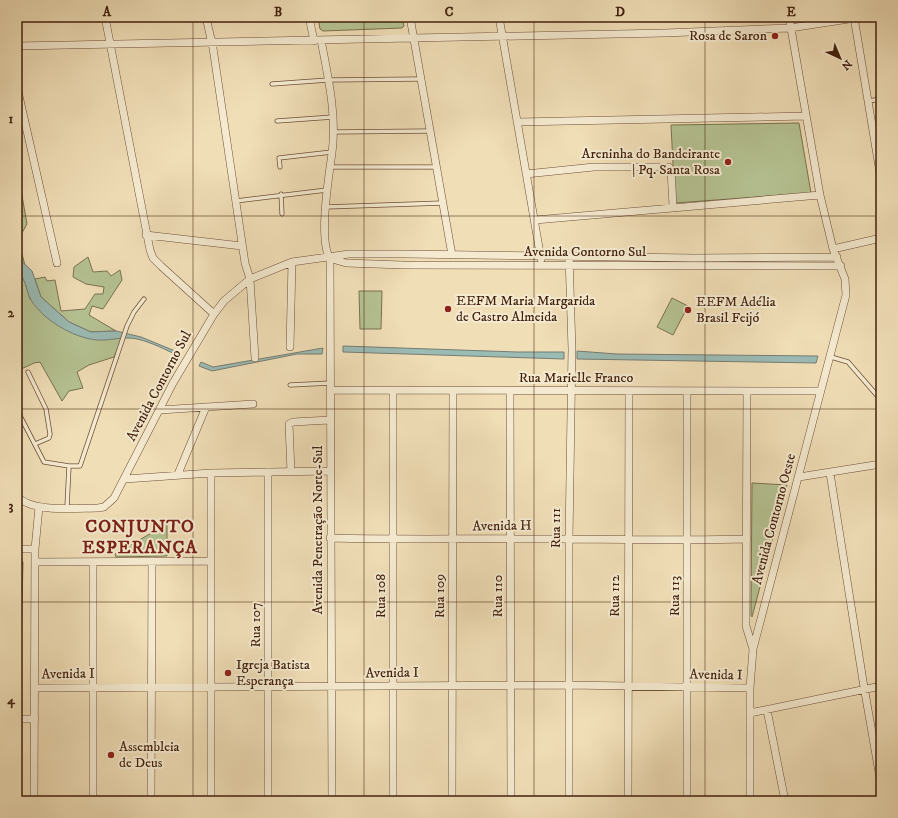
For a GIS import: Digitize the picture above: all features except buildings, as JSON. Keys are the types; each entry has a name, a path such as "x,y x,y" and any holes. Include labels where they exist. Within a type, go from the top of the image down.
{"street":[{"path":"105,17 146,235 153,258 214,314"},
{"path":"206,17 212,41 242,246 250,279 255,358"},
{"name":"Avenida Penetração Norte-Sul","path":"309,17 328,80 333,117 332,152 325,207 326,252 330,258 332,801"},
{"path":"410,17 452,255"},
{"path":"499,17 541,255 541,265"},
{"name":"Avenida Contorno Oeste","path":"750,801 750,688 753,649 820,391 831,357 846,295 845,279 834,249 820,195 788,17"},
{"path":"17,46 212,41 317,41 414,37 665,34 790,28 856,17 881,179"},
{"path":"17,87 57,263"},
{"path":"518,122 806,116"},
{"path":"526,174 594,167 669,167 671,170 673,206"},
{"path":"535,220 673,206 820,195"},
{"path":"146,235 242,246"},
{"path":"834,249 881,238"},
{"name":"Avenida Contorno Sul","path":"17,496 24,502 39,507 104,507 114,498 125,479 173,383 214,314 224,301 250,279 292,262 330,258 349,254 541,255 694,258 837,257"},
{"name":"Rua 111","path":"569,256 572,349 570,391 569,539 569,801"},
{"name":"Avenida Contorno Sul","path":"330,258 346,263 403,265 841,266"},
{"path":"290,347 292,262"},
{"name":"Rua Marielle Franco","path":"331,387 393,390 510,391 820,391"},
{"name":"Rua 108","path":"393,390 393,801"},
{"name":"Rua 109","path":"452,390 452,801"},
{"name":"Rua 110","path":"510,391 511,801"},
{"name":"Rua 112","path":"628,801 629,391"},
{"name":"Rua 113","path":"687,391 687,801"},
{"path":"747,391 746,626 753,649"},
{"path":"160,410 253,404"},
{"path":"178,474 206,407"},
{"path":"291,472 289,424 293,422 330,420"},
{"path":"798,477 881,464"},
{"path":"125,479 178,474 330,471"},
{"name":"Rua 107","path":"268,472 268,801"},
{"path":"830,472 864,689 881,784"},
{"path":"210,801 211,473"},
{"path":"34,801 35,549 39,507"},
{"name":"Avenida H","path":"330,538 394,540 629,539 688,541 747,539"},
{"path":"17,549 35,549"},
{"path":"35,562 211,561"},
{"path":"93,562 93,801"},
{"path":"151,801 152,562"},
{"name":"Avenida I","path":"34,688 211,686 269,688 569,685 750,688"},
{"path":"750,713 881,686"},
{"path":"767,710 785,801"},
{"path":"17,719 35,719"}],"lane":[{"path":"272,84 328,80 422,79"},
{"path":"868,101 881,99"},
{"path":"277,121 333,117"},
{"path":"333,132 430,131"},
{"path":"280,167 279,158 332,152"},
{"path":"330,167 437,167"},
{"path":"235,202 281,194 326,190"},
{"path":"281,194 282,214"},
{"path":"325,207 444,203"},
{"path":"17,410 46,463 78,467 82,464 127,326 134,312 144,299"},
{"path":"831,357 848,362 881,400"},
{"path":"28,372 46,409 50,434 49,438 35,444"},
{"path":"290,385 331,387"},
{"path":"67,507 69,466"}],"green space":[{"path":"318,17 402,17 404,26 402,28 323,31 320,29"},
{"name":"Areninha do Bandeirante | Pq. Santa Rosa","path":"799,123 811,193 675,203 671,125"},
{"path":"17,167 27,224 18,240 25,265 17,257"},
{"path":"88,257 93,272 107,271 111,276 120,270 122,280 103,309 92,306 89,315 116,331 91,332 69,322 41,297 35,279 45,277 47,281 55,280 61,311 85,309 95,294 103,294 104,287 86,284 73,277 74,267"},
{"path":"17,269 25,282 30,299 84,337 123,338 114,357 89,365 77,372 83,388 69,391 62,401 40,362 34,363 17,371"},
{"path":"359,291 382,291 381,329 360,329"},
{"path":"672,298 688,306 673,335 657,327"},
{"path":"752,483 787,485 752,617 751,615"},
{"path":"167,524 167,556 116,557 115,554"},
{"path":"17,562 23,562 21,643 17,643"}],"water":[{"path":"17,257 32,271 41,297 69,322 91,332 116,331 141,337 180,353 179,356 142,340 127,338 107,340 88,339 60,327 43,314 31,300 18,269"},
{"path":"343,346 517,352 564,352 564,359 343,352"},
{"path":"323,348 322,354 297,354 212,371 199,366 201,362 213,367"},
{"path":"577,351 617,354 818,356 816,363 577,359"}],"place":[{"name":"Rosa de Saron","path":"775,36"},
{"name":"Areninha do Bandeirante | Pq. Santa Rosa","path":"728,162"},
{"name":"EEFM Maria Margarida de Castro Almeida","path":"448,309"},
{"name":"EEFM Adélia Brasil Feijó","path":"688,310"},
{"name":"Igreja Batista Esperança","path":"228,673"},
{"name":"Assembleia de Deus","path":"111,755"}],"district":[{"name":"CONJUNTO ESPERANÇA","path":"140,537"}]}
